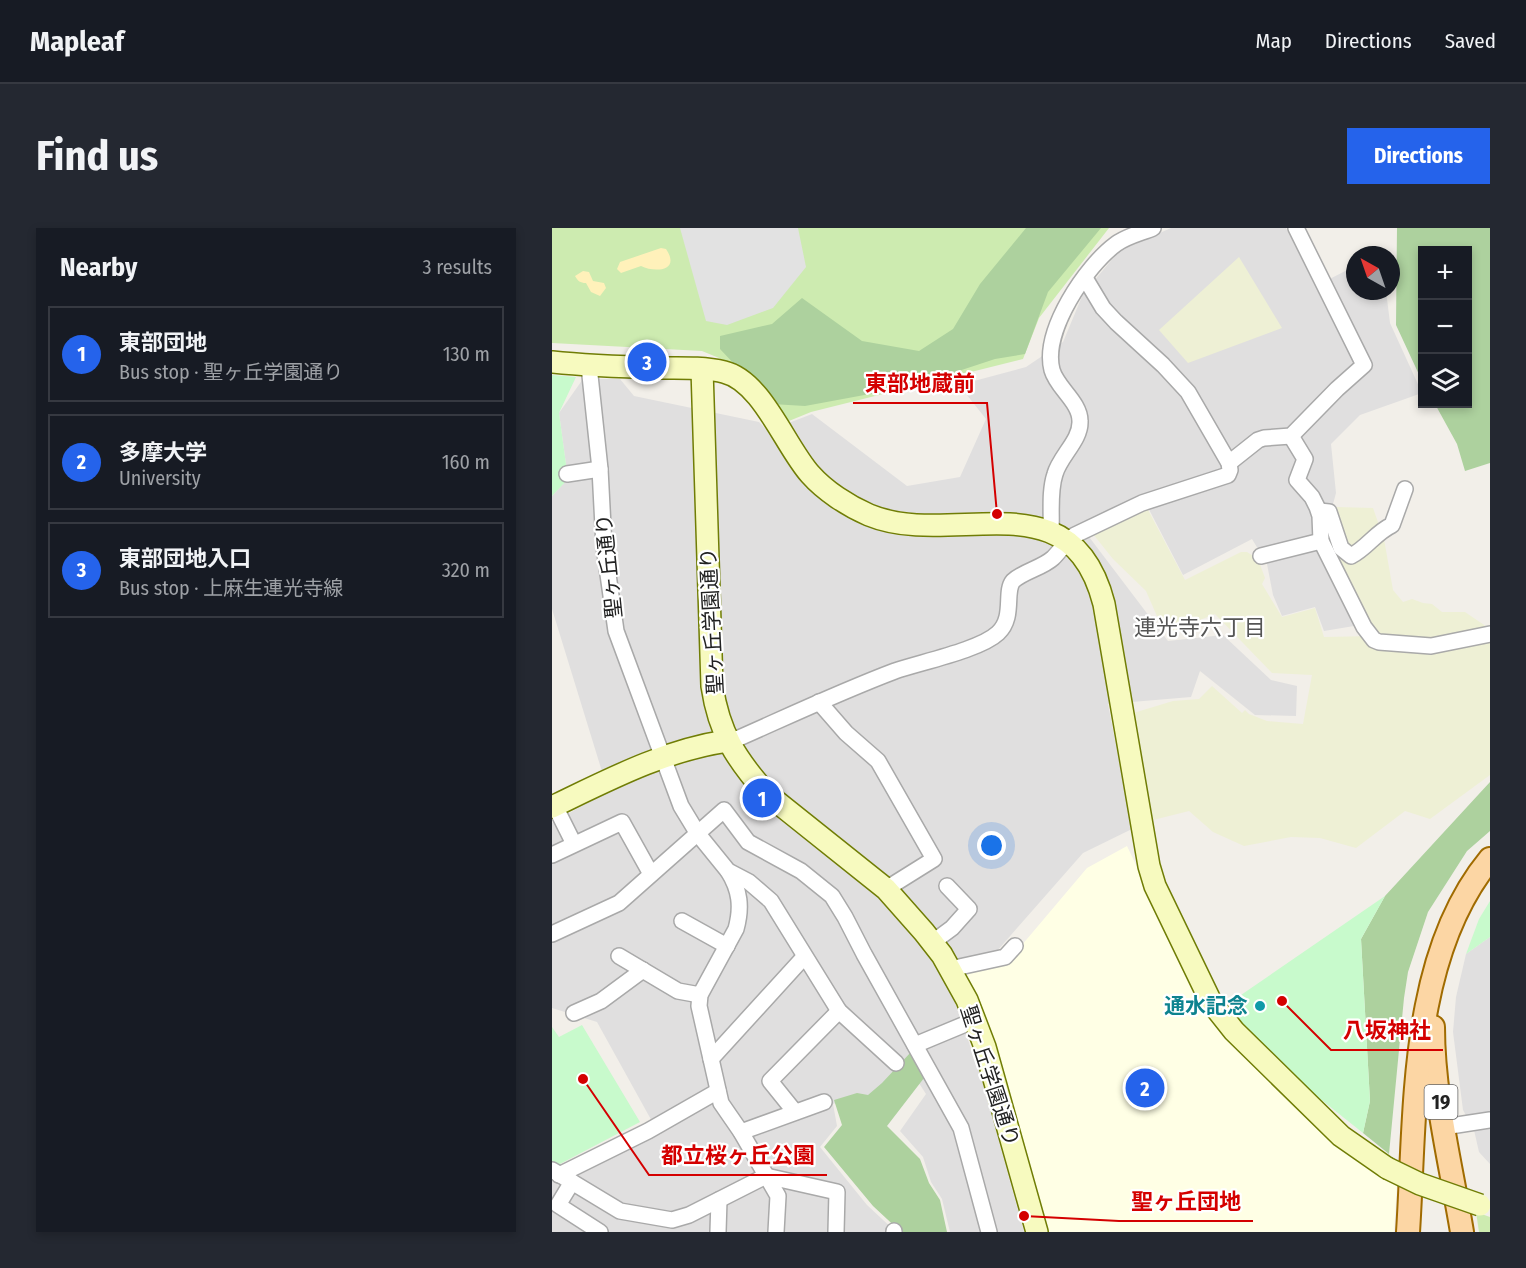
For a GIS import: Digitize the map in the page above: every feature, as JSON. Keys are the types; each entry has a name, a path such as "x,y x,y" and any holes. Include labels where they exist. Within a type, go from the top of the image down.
{"main road":[{"path":"552,362 589,366 702,369 726,372 743,383 762,401 817,482 870,516 905,523 935,525 993,523 1024,525 1059,537 1089,564 1095,574 1102,598 1143,835 1155,886 1211,1002 1234,1031 1341,1136 1387,1167 1420,1184 1485,1207"},
{"name":"聖ヶ丘学園通り","path":"702,369 712,686 727,741 752,777 775,801 886,889 933,942 950,969 975,1020 985,1047 1037,1232"},
{"path":"554,807 622,773 664,757 727,741"},
{"name":"19","path":"1408,1232 1422,1031 1444,942 1458,907 1490,858"},
{"name":"19","path":"1436,971 1434,1041 1444,1127 1462,1232"}],"street":[{"path":"727,741 739,738 894,672 951,654 991,638 999,632 1006,622 1010,589 1014,581 1052,559 1059,537 1051,487 1055,471 1079,430 1080,421 1079,414 1054,376 1051,362 1060,317 1102,256 1118,242 1153,228"},
{"path":"1229,463 1264,438 1291,436 1336,389 1364,365 1296,228"},
{"path":"1059,537 1075,535 1142,503 1228,475 1230,470 1229,463 1188,392 1168,369 1103,308 1085,278"},
{"name":"聖ヶ丘通り","path":"589,366 600,469 604,546 616,631 681,806 698,834 728,871"},
{"path":"1291,436 1305,459 1297,480 1312,497 1319,511 1321,541 1364,627 1374,640 1431,646 1490,634"},
{"path":"567,474 600,469"},
{"path":"1319,511 1329,512 1341,549 1351,556 1363,550 1381,530 1392,525 1405,489"},
{"path":"1261,556 1321,541"},
{"path":"819,702 846,733 878,761 934,859 886,889"},
{"path":"554,807 574,844"},
{"path":"552,934 619,903 724,810 748,842 801,871 832,896 961,1128 989,1232"},
{"path":"552,855 622,822 651,874"},
{"path":"728,871 739,892 740,905 736,929 700,995 699,1006 722,1103 778,1196 776,1232"},
{"path":"728,871 749,882 771,901 839,1011 896,1063"},
{"path":"933,942 952,928 969,909 947,886"},
{"path":"682,921 727,946"},
{"path":"950,969 1005,957 1015,946"},
{"path":"619,956 678,991 700,995"},
{"path":"711,1059 804,957"},
{"path":"574,1013 601,1001 643,970"},
{"path":"795,1112 770,1081 839,1011"},
{"path":"915,1045 975,1020"},
{"path":"561,1176 648,1131 718,1091"},
{"path":"741,1132 824,1102"},
{"path":"1444,1127 1490,1120"},
{"path":"561,1176 620,1211 672,1220 689,1215 766,1176 837,1192 836,1232"},
{"path":"561,1176 558,1205 600,1232"},
{"path":"718,1232 719,1200"}],"shaded area":[{"path":"680,228 798,228 806,267 773,308 727,325 706,321"},
{"path":"1171,228 1286,228 1316,286 1346,271 1346,300 1387,300 1390,323 1418,384 1418,394 1360,415 1331,444 1336,493 1319,556 1354,626 1324,631 1315,607 1282,616 1273,595 1267,564 1252,539 1183,575 1141,494 1080,525 1168,641 1223,635 1271,680 1297,686 1296,716 1255,715 1200,671 1191,697 1108,704 1132,829 1083,853 954,1000 981,1077 1024,1232 950,1232 942,1199 931,1182 923,1157 900,1131 926,1094 904,1060 880,1089 865,1100 856,1096 833,1104 837,1126 820,1147 867,1205 896,1232 552,1232 552,1181 610,1158 659,1134 597,1022 552,1008 552,823 608,791 552,609 552,496 568,479 559,413 583,379 620,379 634,396 759,422 768,431 812,414 907,486 960,477 986,419 959,385 1026,367 1063,342 1083,294 1119,251"},
{"path":"1239,257 1282,328 1188,363 1159,330"},
{"path":"1336,507 1373,508 1384,539 1393,590 1403,602 1412,599 1432,604 1442,612 1465,612 1490,629 1490,775 1430,819 1405,811 1356,848 1320,838 1291,837 1244,846 1213,832 1189,811 1149,821 1130,714 1173,701 1199,699 1212,686 1242,713 1245,710 1267,721 1303,724 1312,675 1272,673 1215,614 1170,632 1165,621 1160,623 1146,591 1113,559 1093,534 1147,508 1185,580 1241,552 1247,552 1258,559 1265,578 1262,584 1282,617 1315,608 1324,637 1375,636 1326,539"},
{"path":"1127,846 1208,1017 1350,1153 1397,1183 1394,1232 1048,1232 988,1024 964,970 1010,959 1087,868"},
{"path":"1490,937 1490,1164 1479,1152 1474,1130 1463,1110 1453,1032 1456,997 1466,954"}],"green space":[{"path":"552,228 1109,228 1039,318 1023,359 811,412 784,423 768,396 736,365 702,351 552,343"},
{"path":"1026,228 1101,228 1048,292 1025,354 995,359 913,386 805,406 772,404 720,349 720,336 772,324 802,298 862,341 919,351 953,329 980,284"},
{"path":"1397,228 1490,228 1490,463 1465,471 1457,444 1437,408 1472,408 1472,246 1418,246 1418,372 1396,325 1396,300 1400,300 1400,246 1397,246"},
{"path":"552,375 576,377 559,413 568,479 552,496"},
{"path":"1490,782 1490,831 1467,851 1428,912 1408,972 1389,1154 1363,1133 1370,1101 1361,939 1385,896"},
{"path":"1385,896 1361,939 1370,1101 1363,1133 1299,1082 1222,1008"},
{"path":"1490,901 1490,937 1466,954 1479,919"},
{"path":"582,1025 640,1122 558,1165 552,1162 552,1027 559,1037"},
{"path":"911,1052 924,1078 887,1126 920,1159 929,1183 940,1200 947,1232 901,1232 873,1206 824,1147 842,1125 834,1100 857,1093 868,1095"},
{"path":"1476,1212 1490,1217 1490,1232 1479,1232"}],"sand":[{"path":"661,248 666,249 670,256 668,266 664,268 653,269 641,266 621,273 617,269 620,262"},
{"path":"583,271 589,272 593,281 604,283 606,288 600,296 591,292 586,283 576,278 575,276"}],"place":[{"name":"東部団地入口","path":"647,362"},
{"name":"東部地蔵前","path":"997,514"},
{"name":"東部団地","path":"762,798"},
{"name":"八坂神社","path":"1282,1001"},
{"name":"通水記念","path":"1260,1006"},
{"name":"都立桜ヶ丘公園","path":"583,1079"},
{"name":"多摩大学","path":"1145,1088"},
{"name":"聖ヶ丘団地","path":"1024,1216"}],"district":[{"name":"連光寺六丁目","path":"1200,627"}]}
